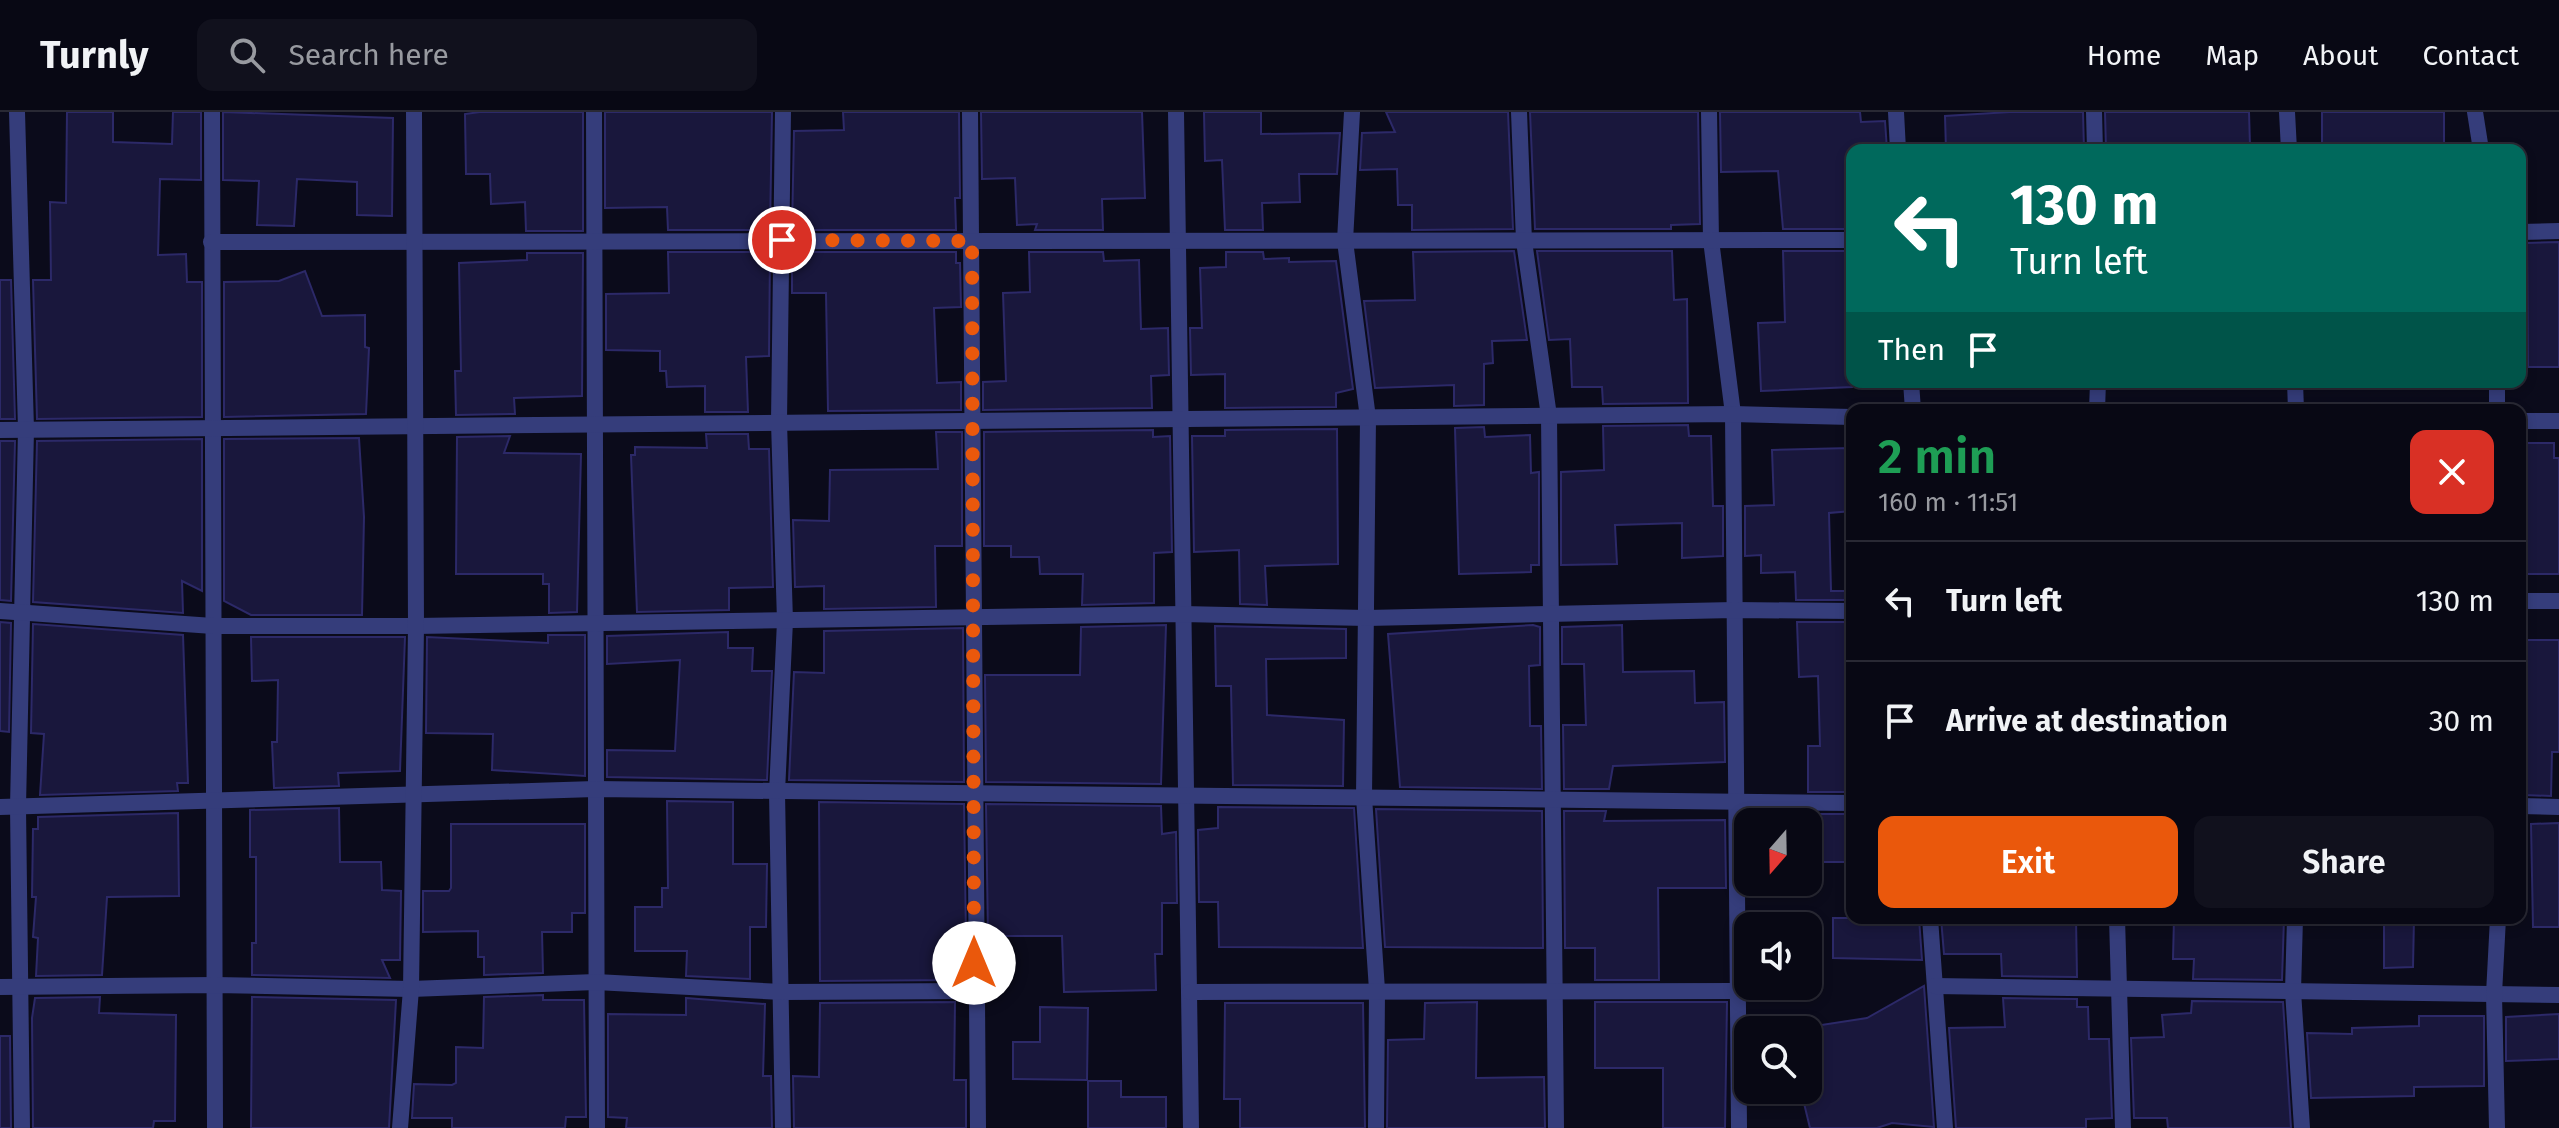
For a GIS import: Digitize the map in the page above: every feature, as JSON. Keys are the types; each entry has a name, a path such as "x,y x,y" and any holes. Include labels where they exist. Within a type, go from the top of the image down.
{"street":[{"path":"17,112 26,429 25,612 18,807 22,1128"},
{"path":"212,112 215,1128"},
{"path":"400,1128 411,989 416,626 414,112"},
{"path":"594,112 597,1128"},
{"path":"783,112 779,422 785,621 777,792 783,1128"},
{"path":"970,112 975,619 974,991 978,1128"},
{"path":"1176,112 1191,1128"},
{"path":"1352,112 1345,241 1368,418 1364,797 1377,990 1376,1128"},
{"path":"1519,112 1524,241 1549,416 1556,1128"},
{"path":"1709,112 1711,240 1733,414 1736,912"},
{"path":"1896,112 1898,144"},
{"path":"2094,112 2095,144"},
{"path":"2287,112 2289,144"},
{"path":"2475,112 2480,144"},
{"path":"2526,232 2559,231"},
{"path":"211,242 1846,240"},
{"path":"0,430 1733,414 1846,417"},
{"path":"2526,421 2559,421"},
{"path":"2526,601 2559,601"},
{"path":"0,611 213,626 416,626 1183,614 1367,618 1734,610 1846,611"},
{"path":"0,807 595,789 1846,803"},
{"path":"2526,806 2559,807"},
{"path":"1930,924 1945,1128"},
{"path":"2117,924 2123,1128"},
{"path":"2295,924 2293,991 2302,1128"},
{"path":"2497,1128 2494,994 2498,924"},
{"path":"0,987 215,985 411,989 596,982 782,992 974,991"},
{"path":"1935,986 2559,995"},
{"path":"1190,992 1734,991"},
{"path":"1737,1000 1739,1128"}],"building":[{"path":"67,112 113,112 113,142 172,144 173,112 201,112 201,180 160,179 158,255 186,254 187,282 202,282 202,417 37,419 33,280 51,280 50,202 66,203"},
{"path":"223,112 393,118 392,216 357,215 357,182 297,179 294,226 257,225 259,181 223,180"},
{"path":"583,112 583,231 526,231 525,202 491,204 490,174 466,174 465,114"},
{"path":"605,112 772,112 770,230 668,230 667,207 605,208"},
{"path":"843,112 959,112 960,198 955,198 956,230 792,230 794,131 844,130"},
{"path":"981,112 1142,112 1145,198 1102,199 1103,230 1035,230 1037,224 1017,225 1015,178 982,179"},
{"path":"1204,112 1261,112 1261,134 1340,133 1337,174 1299,174 1300,202 1262,203 1263,230 1225,230 1222,160 1205,161"},
{"path":"1386,112 1508,112 1513,229 1412,230 1412,205 1398,205 1397,169 1360,170 1362,133 1395,132"},
{"path":"1530,112 1698,112 1700,224 1671,225 1671,229 1535,229"},
{"path":"1720,112 1860,112 1861,122 1885,121 1887,144 1846,144 1846,229 1783,229 1778,171 1721,172"},
{"path":"2083,112 2084,144 1946,144 1945,116"},
{"path":"2105,112 2249,112 2250,144 2106,144"},
{"path":"2322,112 2444,112 2444,144 2322,144"},
{"path":"2559,242 2559,367 2528,367 2527,243"},
{"path":"1514,251 1527,340 1492,341 1493,363 1484,364 1484,405 1454,406 1454,385 1375,388 1364,301 1415,300 1413,252"},
{"path":"1537,251 1672,251 1674,300 1687,299 1688,403 1603,404 1602,387 1572,387 1570,339 1549,340"},
{"path":"1783,251 1846,251 1846,387 1761,391 1758,323 1785,322"},
{"path":"668,252 770,252 769,356 746,357 748,412 705,412 705,386 667,387 666,371 660,371 660,351 606,350 606,294 669,293"},
{"path":"792,252 956,252 956,263 960,263 961,307 934,308 937,383 961,382 961,410 828,411 826,293 792,293"},
{"path":"1029,252 1103,252 1104,261 1139,260 1141,329 1168,328 1169,375 1151,376 1152,408 983,410 983,382 1006,381 1003,293 1030,292"},
{"path":"1226,252 1263,252 1264,259 1289,258 1289,262 1336,261 1353,389 1336,393 1336,407 1225,408 1225,374 1191,375 1190,328 1202,328 1200,268 1226,267"},
{"path":"527,253 583,253 582,396 514,398 515,414 456,415 455,371 461,371 459,263 527,260"},
{"path":"305,271 322,316 365,315 365,347 369,348 366,414 224,417 224,282 279,281"},
{"path":"0,280 11,280 15,419 0,419"},
{"path":"1688,425 1689,436 1711,436 1713,506 1723,506 1723,556 1682,558 1682,523 1615,525 1617,564 1561,565 1561,472 1604,470 1603,426"},
{"path":"1484,427 1485,437 1530,435 1531,473 1539,472 1539,565 1531,565 1531,572 1459,574 1455,428"},
{"path":"1337,429 1338,564 1265,566 1267,605 1240,604 1239,550 1194,552 1192,436 1225,436 1225,430"},
{"path":"1153,430 1153,437 1170,436 1172,552 1154,553 1154,603 1082,605 1083,574 1040,574 1039,557 1011,557 1011,546 984,546 984,432"},
{"path":"936,432 962,432 962,546 935,546 936,607 824,609 824,586 795,587 793,520 829,521 830,470 938,469"},
{"path":"706,434 748,434 749,449 769,449 773,587 729,588 729,610 637,612 631,455 635,455 635,447 707,448"},
{"path":"510,436 504,453 581,454 577,612 549,613 549,584 543,584 543,574 456,574 457,437"},
{"path":"359,438 364,517 362,615 251,615 224,601 224,439"},
{"path":"202,439 202,591 182,581 183,613 33,602 37,441"},
{"path":"0,441 15,441 11,601 0,600"},
{"path":"2526,443 2554,443 2554,458 2559,458 2559,574 2526,574"},
{"path":"1846,448 1846,512 1829,513 1831,591 1846,591 1846,600 1796,600 1795,572 1761,573 1761,555 1745,556 1745,506 1774,505 1772,450"},
{"path":"0,622 11,623 9,732 0,731"},
{"path":"1797,622 1846,622 1846,792 1808,792 1808,746 1820,746 1818,676 1799,677"},
{"path":"33,624 183,635 188,783 177,783 178,791 40,795 44,734 31,733"},
{"path":"1166,625 1161,784 986,782 985,675 1080,675 1081,627"},
{"path":"1622,625 1623,672 1694,671 1695,703 1724,702 1725,762 1613,766 1609,789 1564,789 1563,725 1586,725 1584,664 1562,664 1562,627"},
{"path":"1215,626 1346,629 1346,658 1266,659 1267,715 1344,720 1343,786 1233,785 1231,686 1216,686"},
{"path":"1540,627 1540,665 1529,666 1530,726 1541,726 1542,789 1400,787 1388,634"},
{"path":"963,628 964,782 789,780 794,672 824,673 824,631"},
{"path":"728,632 728,648 753,648 752,671 772,671 767,780 607,777 607,750 675,751 680,660 607,664 607,636"},
{"path":"548,635 585,635 585,776 492,770 493,734 426,733 427,637 548,643"},
{"path":"251,637 405,637 400,771 338,773 339,786 274,788 272,742 277,742 278,680 252,681"},
{"path":"2526,640 2559,640 2559,752 2552,752 2551,796 2526,795"},
{"path":"667,801 733,802 733,864 767,864 766,927 750,927 750,979 686,976 687,951 635,951 635,907 662,907 662,888 668,888"},
{"path":"819,802 964,804 966,939 964,958 956,958 956,980 820,981"},
{"path":"986,804 1161,806 1162,834 1176,832 1177,903 1162,903 1162,954 1155,954 1156,990 1064,992 1062,936 988,936"},
{"path":"1218,807 1354,808 1363,948 1219,947 1218,902 1199,902 1198,830 1218,828"},
{"path":"339,808 340,862 381,862 382,890 401,891 400,960 382,960 390,978 252,975 252,943 256,943 256,857 250,857 250,810"},
{"path":"1376,809 1542,811 1543,948 1385,947"},
{"path":"1564,811 1606,811 1604,821 1725,820 1726,888 1658,888 1659,980 1595,980 1595,948 1565,948"},
{"path":"178,813 179,896 107,897 102,975 36,976 38,938 33,937 36,897 32,897 33,829 38,829 38,817"},
{"path":"1822,814 1846,814 1846,862 1822,862"},
{"path":"2559,823 2559,927 2533,927 2531,824"},
{"path":"451,824 585,824 585,913 572,913 572,932 542,932 543,973 484,975 484,957 478,957 478,931 423,932 423,891 449,891 451,888"},
{"path":"1833,918 1846,918 1846,924 1919,924 1922,960 1833,958"},
{"path":"1942,924 2076,924 2077,977 2002,976 2001,954 1944,954"},
{"path":"2174,924 2284,924 2282,980 2193,979 2194,959 2173,959"},
{"path":"2384,924 2414,924 2413,967 2384,968"},
{"path":"1924,986 1934,1127 1892,1123 1877,1128 1810,1128 1804,1104 1822,1104 1822,1025 1867,1018"},
{"path":"543,995 543,1000 584,1000 586,1117 566,1117 565,1128 452,1128 452,1118 412,1118 414,1084 456,1083 456,1047 483,1048 484,997"},
{"path":"100,997 99,1013 176,1015 175,1121 154,1121 153,1128 33,1128 32,1018 35,998"},
{"path":"252,997 396,1000 389,1128 251,1128"},
{"path":"686,998 765,1004 763,1076 771,1076 772,1128 626,1128 627,1118 608,1117 608,1014 686,1015"},
{"path":"2003,998 2077,999 2077,1007 2088,1007 2089,1039 2109,1039 2112,1118 2086,1119 2086,1128 1956,1128 1949,1028 2005,1027"},
{"path":"2192,1001 2283,1002 2291,1128 2168,1128 2167,1118 2134,1118 2131,1038 2164,1037 2162,1015 2191,1013"},
{"path":"955,1002 954,1080 966,1080 966,1128 794,1128 793,1076 819,1077 820,1003"},
{"path":"1477,1002 1476,1078 1544,1077 1545,1128 1387,1128 1388,1040 1424,1039 1425,1003"},
{"path":"1595,1002 1727,1002 1725,1128 1663,1128 1663,1068 1595,1068"},
{"path":"1225,1003 1363,1003 1365,1128 1240,1128 1240,1099 1224,1099"},
{"path":"1040,1007 1088,1008 1087,1080 1013,1079 1013,1042 1040,1042"},
{"path":"2559,1014 2559,1059 2506,1061 2506,1017"},
{"path":"2419,1016 2484,1016 2484,1086 2414,1087 2414,1096 2311,1098 2307,1033 2352,1034 2352,1028 2419,1026"},
{"path":"0,1036 10,1036 11,1128 0,1128"},
{"path":"1088,1081 1121,1081 1121,1097 1166,1097 1166,1128 1088,1128"}],"route":[{"path":"782,240 972,241 974,963"}]}
